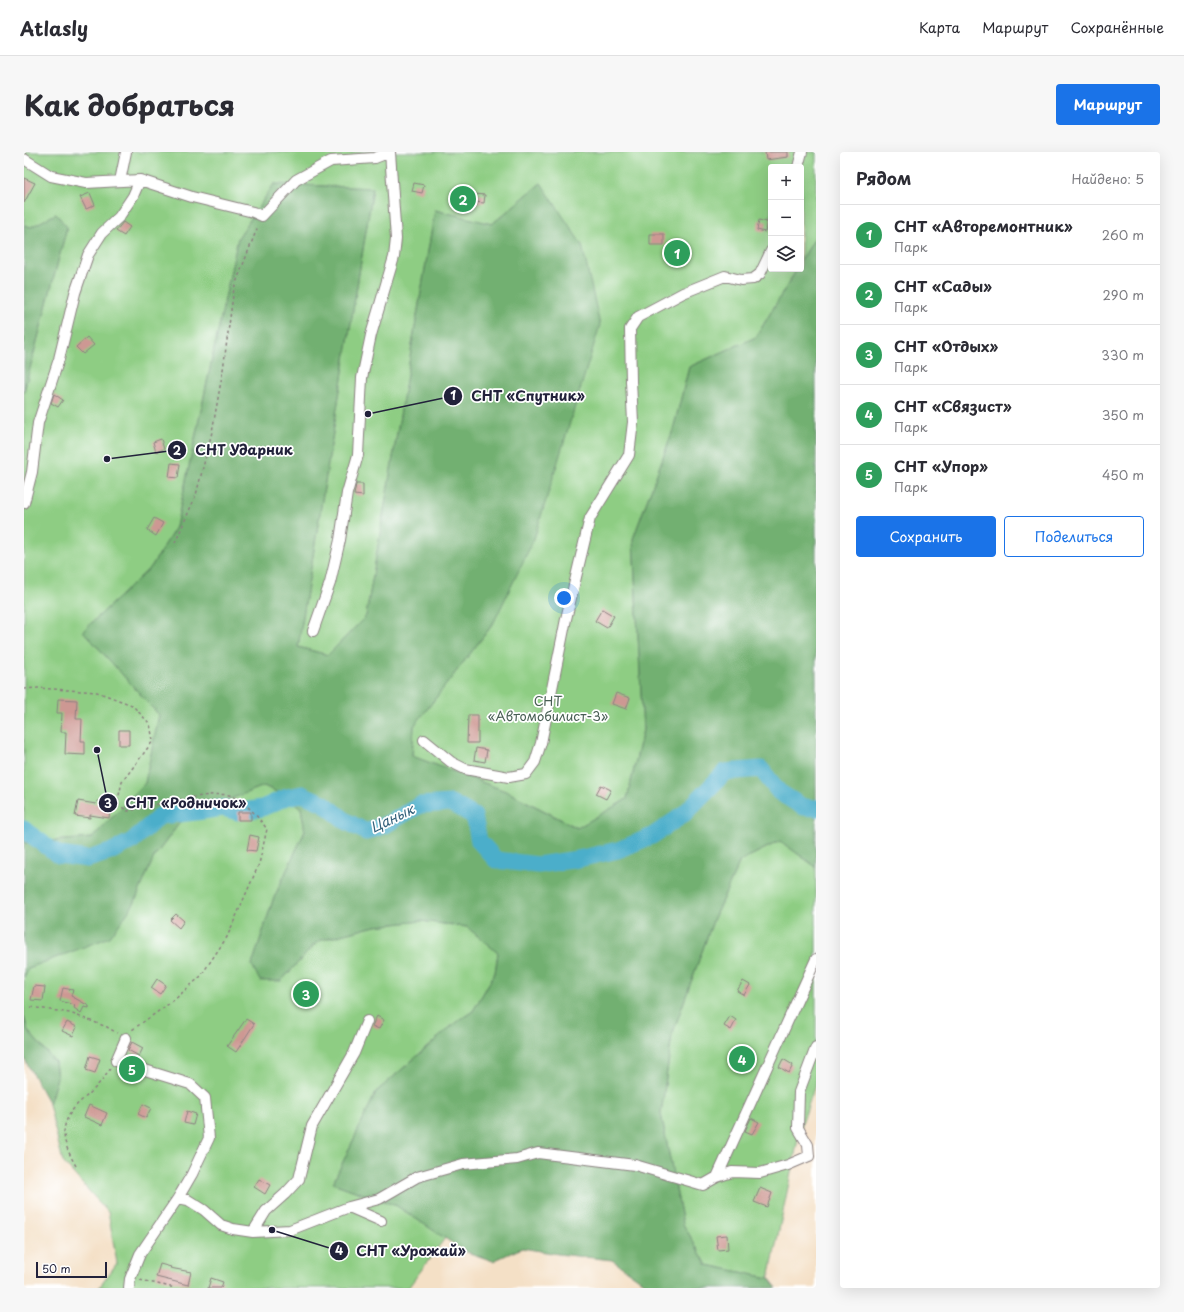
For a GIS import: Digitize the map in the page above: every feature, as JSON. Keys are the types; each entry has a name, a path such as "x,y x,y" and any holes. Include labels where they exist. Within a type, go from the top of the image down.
{"street":[{"path":"120,181 126,152"},
{"path":"24,159 51,176 86,183 140,180 192,197 253,212 262,216 296,180 331,162 374,158 390,152 396,239 394,258 371,335 362,378 358,455 347,493 340,540 330,584 313,630"},
{"path":"799,164 802,152"},
{"path":"24,503 32,472 38,423 59,359 75,293 88,255 102,233 119,217 133,196 140,180"},
{"path":"424,740 451,762 465,769 509,777 526,774 535,762 541,743 566,620 590,518 628,455 634,422 630,329 638,317 683,293 725,276 740,280 753,279 760,274 768,257"},
{"path":"717,1177 816,958"},
{"path":"253,1232 266,1211 299,1179 312,1126 354,1053 366,1021"},
{"path":"126,1038 116,1061 190,1084 204,1098 209,1138 192,1174 178,1198 140,1254 130,1283"},
{"path":"178,1198 188,1200 204,1210 221,1224 233,1229 253,1232 290,1230 349,1207 379,1199 416,1177 462,1164 517,1159 538,1152 635,1165 703,1185 717,1177 732,1172 760,1173 788,1165 809,1156 808,1145 798,1128 799,1092 816,1048"},
{"path":"349,1207 381,1221"}],"path":[{"path":"175,543 196,495 212,432 223,370 234,288 262,216"},
{"path":"24,689 38,688 98,692 132,705 150,724 153,741 122,782 117,804 128,811 207,795 230,795 251,808 267,829 259,864 227,937 200,977 174,1000 133,1030 126,1038 107,1027 70,1013 31,1007"},
{"path":"76,1166 68,1153 64,1139 64,1123 74,1108 96,1087 116,1061"},
{"path":"130,1283 175,1288"}],"green space":[{"name":"СНТ «Автомобилист-3»","path":"24,152 816,152 816,236 804,256 804,164 768,164 768,272 795,272 756,337 689,367 673,430 633,539 643,730 627,799 578,828 508,792 412,756 414,726 493,624 541,183 492,224 435,210 366,617 328,655 298,647 373,188 274,184 238,238 176,527 151,567 83,631 159,715 145,783 92,838 24,843 24,391 67,227 56,214 31,227 24,225"},
{"path":"541,183 582,245 600,325 534,539 493,624 414,726 412,756 508,792 577,828 627,799 643,730 633,539 673,430 689,367 756,337 795,272 804,272 804,256 816,236 816,867 780,841 740,861 714,918 672,1035 661,1114 683,1224 707,1265 769,1278 777,1288 652,1288 612,1260 522,1248 493,1261 464,1251 397,1206 333,1183 376,1092 455,1023 473,1011 495,973 498,953 467,927 421,921 375,926 318,941 281,981 260,981 252,965 273,900 305,831 301,808 287,797 264,786 184,817 154,857 134,904 110,937 29,968 24,977 24,843 92,838 145,783 159,715 83,631 151,567 176,527 238,238 274,184 373,188 298,647 328,655 366,616 435,210 492,224"},
{"path":"56,214 67,227 24,391 24,225 31,227"},
{"path":"264,786 287,797 301,808 305,831 273,900 252,965 281,981 318,941 375,926 421,921 467,927 498,953 495,973 473,1011 455,1023 376,1092 333,1183 397,1206 445,1238 408,1288 99,1288 117,1263 108,1212 63,1162 49,1104 57,1078 55,1062 28,1031 24,1016 24,977 28,968 73,951 134,904 154,857 184,817"},
{"path":"780,841 816,867 816,1082 800,1130 769,1278 707,1265 683,1224 661,1114 672,1035 714,918 740,861"},
{"path":"24,1016 28,1031 55,1062 57,1078 49,1104 24,1058"}],"building":[{"path":"765,152 788,152 788,157 766,160"},
{"path":"24,178 35,183 24,203"},
{"path":"414,183 424,185 422,193 412,191"},
{"path":"90,193 95,205 86,209 80,197"},
{"path":"474,194 485,195 484,203 474,202"},
{"path":"759,220 767,222 765,232 757,230"},
{"path":"123,222 130,227 124,236 116,231"},
{"path":"650,234 664,234 664,245 650,245"},
{"path":"87,337 94,345 83,354 76,347"},
{"path":"54,394 63,400 58,407 51,403"},
{"path":"161,439 164,449 156,452 153,442"},
{"path":"171,463 180,464 178,478 169,477"},
{"path":"356,484 363,484 363,496 354,495"},
{"path":"154,518 163,523 156,536 147,530"},
{"path":"602,609 614,616 607,628 595,621"},
{"path":"616,693 630,698 626,709 612,704"},
{"path":"58,699 77,700 76,719 82,719 81,741 85,741 85,755 65,754 66,732 61,732 62,713 57,713"},
{"path":"468,715 478,715 478,743 467,743"},
{"path":"119,730 129,730 129,745 119,745"},
{"path":"476,748 487,750 485,762 474,760"},
{"path":"601,785 611,790 606,799 596,794"},
{"path":"78,801 96,804 97,801 111,803 109,818 90,815 90,818 75,816"},
{"path":"238,812 251,812 251,820 238,820"},
{"path":"250,835 259,837 256,851 247,850"},
{"path":"176,914 184,921 179,928 170,920"},
{"path":"157,979 166,985 160,994 151,988"},
{"path":"743,981 750,985 744,995 737,991"},
{"path":"34,986 45,987 43,1001 31,1000"},
{"path":"63,988 73,990 71,996 89,1006 89,1008 84,1007 81,1013 74,1008 75,1005 60,1001"},
{"path":"377,1016 384,1020 379,1029 372,1026"},
{"path":"730,1016 736,1020 731,1030 724,1026"},
{"path":"246,1019 254,1024 236,1052 227,1046"},
{"path":"67,1022 77,1027 73,1036 62,1031"},
{"path":"132,1042 143,1048 139,1056 128,1050"},
{"path":"90,1056 100,1059 95,1073 86,1070"},
{"path":"783,1059 793,1065 789,1073 779,1067"},
{"path":"143,1104 151,1108 146,1118 138,1114"},
{"path":"89,1105 107,1113 102,1125 84,1117"},
{"path":"187,1111 196,1114 193,1125 184,1123"},
{"path":"751,1118 759,1122 752,1134 745,1131"},
{"path":"259,1179 270,1185 265,1194 254,1187"},
{"path":"760,1188 772,1193 767,1207 754,1202"},
{"path":"727,1235 728,1249 718,1250 716,1236"},
{"path":"160,1264 171,1267 170,1268 191,1272 188,1285 156,1277"},
{"path":"211,1278 223,1282 221,1288 208,1288"}],"waterway":[{"name":"Цанык","path":"24,829 59,855 88,859 110,852 132,841 160,816 223,808 238,812 262,808 287,797 302,794 323,803 346,821 366,832 387,824 420,805 451,803 474,816 479,841 496,860 538,865 578,859 618,850 652,836 683,815 725,772 761,769 779,792 803,807 816,808"}],"place":[{"name":"СНТ «Сады»","path":"463,199"},
{"name":"СНТ «Авторемонтник»","path":"677,253"},
{"name":"СНТ «Спутник»","path":"368,414"},
{"name":"СНТ Ударник","path":"107,459"},
{"name":"СНТ «Родничок»","path":"97,750"},
{"name":"СНТ «Отдых»","path":"306,994"},
{"name":"СНТ «Связист»","path":"742,1059"},
{"name":"СНТ «Упор»","path":"132,1069"},
{"name":"СНТ «Урожай»","path":"272,1230"}]}
